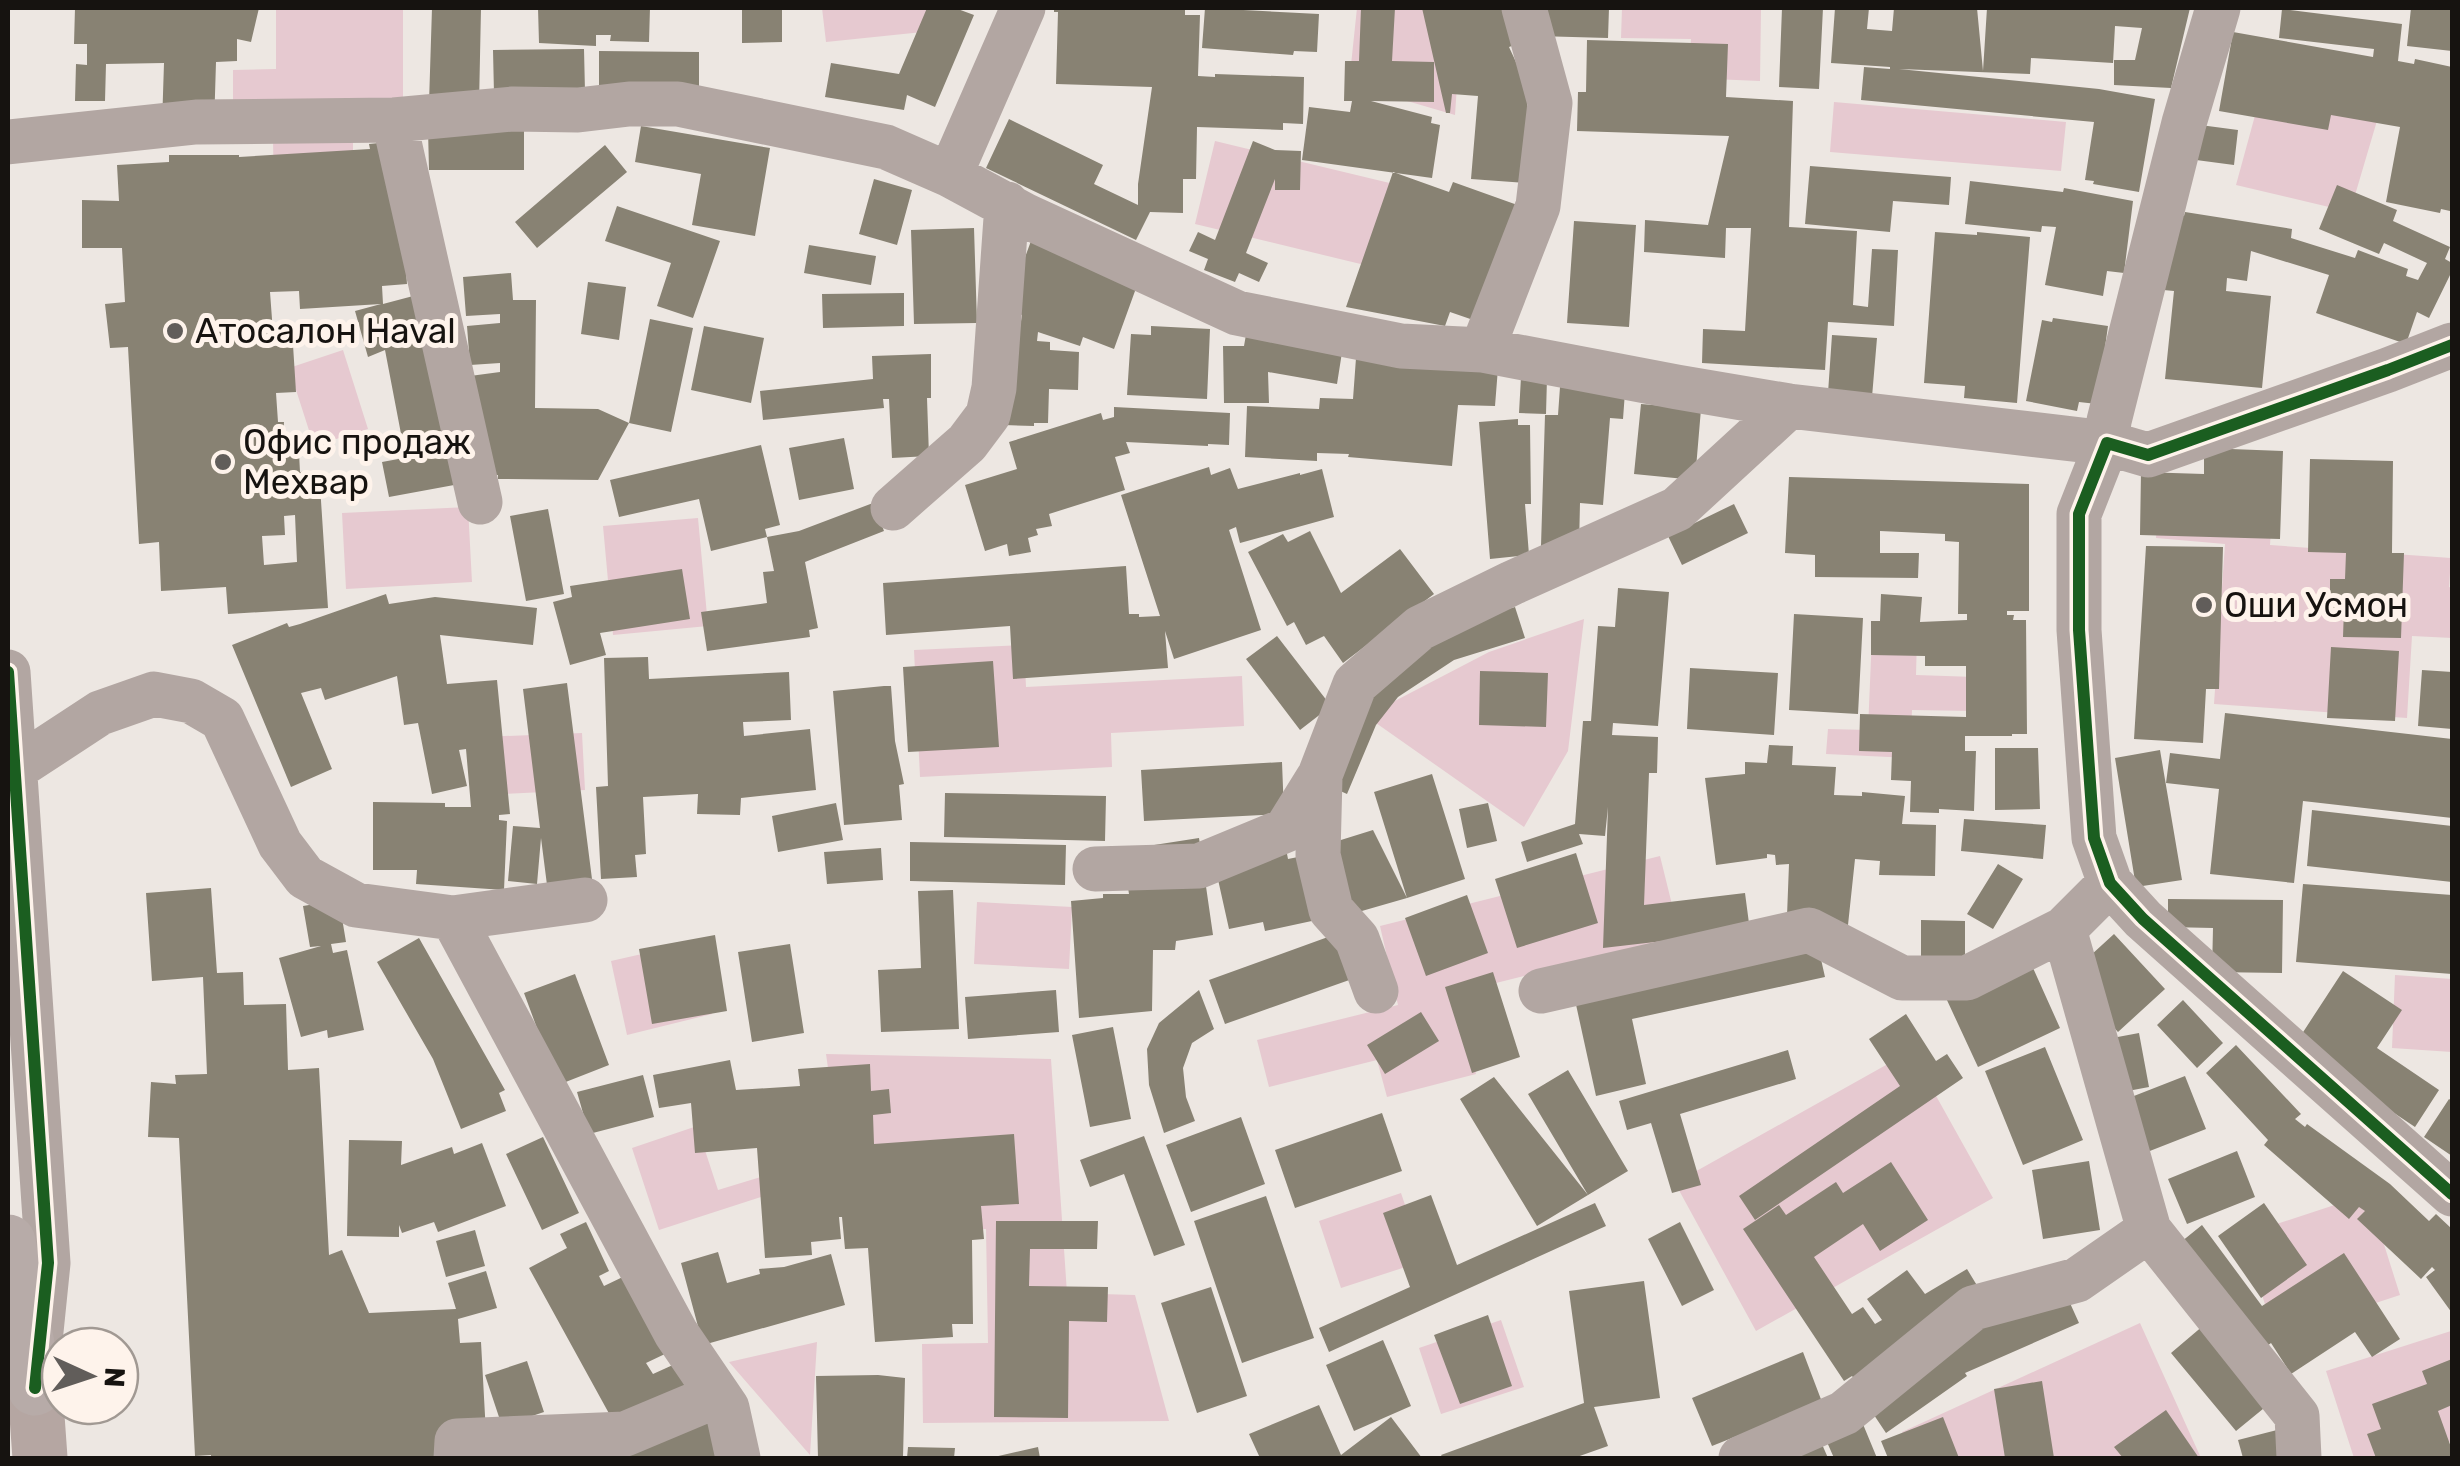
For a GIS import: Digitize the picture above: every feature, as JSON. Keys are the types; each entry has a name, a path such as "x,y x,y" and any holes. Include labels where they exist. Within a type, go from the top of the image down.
{"highway":[{"path":"8,1242 35,1388"}],"main road":[{"path":"35,1388 40,1458"}],"street":[{"path":"950,175 1022,8"},
{"path":"1482,350 1538,206 1550,103 1524,8"},
{"path":"2218,8 2170,179 2109,421 2108,444 2079,514 2079,630 2094,838 2110,883 2143,918 2452,1194"},
{"path":"8,142 196,122 394,120 512,109 678,104 886,147 1237,314 1402,346 1482,350 1789,406 2108,444 2148,455 2452,345"},
{"path":"394,120 480,502"},
{"path":"893,508 967,443 988,416 994,388 1007,204"},
{"path":"1095,869 1199,866 1286,830 1320,775 1355,684 1420,628 1677,508 1789,406"},
{"path":"8,672 48,1263 35,1388"},
{"path":"13,770 100,713 154,694 191,701 222,719 280,844 305,878 356,905 453,918 585,900"},
{"path":"1320,775 1318,855 1331,910 1356,940 1376,990"},
{"path":"1541,991 1809,930 1902,978 1967,978 2064,929 2110,883"},
{"path":"453,918 676,1333 727,1408 738,1458"},
{"path":"2064,929 2149,1230 2297,1416 2300,1458"},
{"path":"1741,1458 1844,1413 1973,1308 2077,1280 2149,1230"},
{"path":"456,1458 456,1441 625,1434 718,1395"}],"shaded area":[{"path":"276,8 403,8 403,118 353,119 353,198 274,199 273,139 233,138 233,70 276,69"},
{"path":"822,8 940,8 942,30 826,42"},
{"path":"1357,8 1428,9 1459,55 1455,115 1349,84"},
{"path":"1622,8 1761,8 1760,81 1689,78 1691,39 1621,38"},
{"path":"2274,46 2392,70 2350,212 2236,185"},
{"path":"1834,102 2066,122 2061,171 1830,152"},
{"path":"1215,141 1423,191 1402,274 1195,224"},
{"path":"343,350 368,429 314,446 289,368"},
{"path":"2275,468 2270,545 2451,558 2452,638 2412,636 2407,718 2214,704 2225,544 2156,538 2160,482"},
{"path":"468,507 472,582 346,589 342,513"},
{"path":"698,518 708,626 613,635 603,526"},
{"path":"1584,619 1568,751 1524,827 1366,716 1489,652"},
{"path":"1872,635 1917,637 1916,675 1975,677 1974,711 1912,710 1910,758 1826,754 1828,729 1868,730"},
{"path":"1024,645 1026,687 1242,676 1244,726 1111,733 1112,767 920,777 914,650"},
{"path":"582,733 585,790 484,795 481,737"},
{"path":"1660,856 1680,937 1456,993 1476,1074 1387,1097 1377,1060 1269,1087 1257,1040 1398,1005 1380,926"},
{"path":"977,902 1072,907 1069,969 974,964"},
{"path":"695,942 712,1014 627,1035 611,961"},
{"path":"2395,975 2452,979 2452,1052 2392,1048"},
{"path":"1911,1051 1993,1198 1756,1331 1675,1183"},
{"path":"826,1054 1051,1059 1067,1293 1135,1295 1169,1421 923,1423 922,1344 988,1343 986,1229 851,1228"},
{"path":"697,1126 718,1190 767,1175 773,1193 659,1230 632,1148"},
{"path":"1401,1193 1424,1261 1341,1288 1319,1221"},
{"path":"2368,1194 2400,1295 2275,1336 2243,1235"},
{"path":"1501,1320 1524,1387 1441,1414 1419,1348"},
{"path":"2140,1323 2201,1458 1914,1458 1902,1432"},
{"path":"2451,1331 2452,1441 2400,1458 2354,1458 2326,1371"},
{"path":"817,1342 810,1455 729,1362"}],"building":[{"path":"75,8 259,8 251,42 237,39 237,61 216,62 214,127 162,125 164,63 106,64 105,101 75,101 76,64 87,65 87,44 74,44"},
{"path":"432,8 481,8 479,105 429,103"},
{"path":"538,8 650,8 649,42 610,41 611,35 596,35 596,46 539,43"},
{"path":"742,8 782,8 782,42 742,43"},
{"path":"927,8 955,8 974,15 935,107 907,95 904,110 825,97 831,63 899,74"},
{"path":"1054,8 1185,8 1185,15 1200,15 1198,76 1304,77 1303,124 1283,123 1283,130 1197,127 1196,179 1183,179 1183,213 1150,212 1136,240 986,168 1009,119 1103,165 1094,184 1138,205 1152,87 1056,84 1058,12"},
{"path":"1205,8 1319,14 1317,52 1294,51 1293,55 1202,48"},
{"path":"1361,8 1395,8 1392,61 1434,62 1434,102 1371,101 1432,117 1431,123 1440,125 1432,178 1302,160 1309,107 1350,112 1352,101 1344,101 1345,61 1359,61"},
{"path":"1422,8 1507,8 1520,43 1509,47 1527,86 1527,183 1471,179 1478,96 1452,94 1450,113 1446,113"},
{"path":"1538,8 1609,8 1608,38 1537,36"},
{"path":"1782,8 1823,8 1819,89 1779,87"},
{"path":"1835,8 1869,8 1867,29 1892,31 1894,8 1977,8 1983,71 1987,8 2190,8 2171,88 2114,85 2114,60 2135,60 2142,28 2115,26 2113,63 2031,58 2030,74 1899,69 2099,89 2155,99 2139,192 2085,180 2094,122 1861,100 1864,67 1890,67 1831,63"},
{"path":"2411,8 2452,8 2452,51 2407,46"},
{"path":"2282,9 2402,24 2398,61 2414,64 2415,59 2452,67 2450,211 2441,209 2440,213 2386,202 2400,127 2331,115 2328,130 2219,111 2233,32 2373,57 2374,49 2279,38"},
{"path":"1587,40 1728,44 1726,97 1793,101 1789,227 1857,231 1853,305 1868,307 1872,249 1898,250 1894,326 1828,322 1825,370 1702,363 1703,329 1745,331 1751,228 1726,228 1725,258 1644,252 1645,220 1708,225 1729,136 1577,131 1578,92 1586,92"},
{"path":"584,49 585,92 494,94 493,50"},
{"path":"599,51 699,52 699,89 599,88"},
{"path":"2185,123 2238,130 2234,165 2181,158"},
{"path":"641,126 770,148 755,236 692,225 701,174 635,162"},
{"path":"428,129 524,129 524,170 429,170"},
{"path":"410,140 404,242 407,284 382,286 383,304 432,291 460,427 402,439 385,350 368,357 355,311 381,304 300,309 299,291 270,292 274,346 293,345 296,392 276,393 278,422 284,422 282,455 299,453 300,472 319,470 328,608 228,614 226,587 161,591 159,542 139,544 128,347 110,348 105,304 125,302 122,248 82,248 82,200 119,201 117,165 169,162 169,155 239,157 370,149 369,144","holes":["295,515 297,562 264,565 262,536 285,535 284,516"]},
{"path":"1253,141 1275,150 1301,151 1300,190 1275,190 1275,179 1246,253 1268,263 1259,282 1239,273 1235,282 1204,270 1208,259 1189,251 1198,232 1215,240"},
{"path":"605,145 627,172 537,248 515,222"},
{"path":"1810,166 1951,177 1949,205 1893,201 1890,232 1805,224"},
{"path":"1393,172 1449,192 1453,182 1523,207 1482,323 1450,312 1445,326 1346,307"},
{"path":"874,179 912,190 897,245 859,234"},
{"path":"1970,181 2063,192 2064,188 2133,201 2124,273 2107,271 2103,296 2045,285 2056,227 2042,226 2041,232 1965,224"},
{"path":"2337,185 2397,210 2393,221 2450,247 2445,259 2452,263 2452,271 2429,318 2417,312 2406,344 2316,313 2329,275 2251,251 2247,281 2227,278 2226,291 2271,296 2262,388 2165,379 2174,291 2153,289 2160,214 2184,216 2185,212 2292,229 2291,238 2355,258 2358,250 2408,269 2406,276 2418,280 2427,263 2384,243 2379,254 2319,229"},
{"path":"617,206 720,241 693,318 657,306 671,263 605,241"},
{"path":"1574,221 1636,225 1629,327 1567,323"},
{"path":"974,228 977,323 914,324 911,230"},
{"path":"1935,232 2030,237 2017,403 1964,398 1965,386 1924,383"},
{"path":"1031,241 1139,280 1114,349 1083,337 1080,346 1038,332 1037,341 1050,342 1050,350 1079,352 1078,390 1049,389 1048,423 1004,425 1022,315 1006,309"},
{"path":"809,245 876,256 871,285 804,273"},
{"path":"511,273 513,300 536,300 535,408 598,409 629,423 598,480 481,477 470,376 500,372 500,363 470,365 467,326 500,323 500,314 466,316 463,277"},
{"path":"588,282 626,287 619,340 581,334"},
{"path":"904,293 904,326 823,328 822,294"},
{"path":"2053,318 2108,326 2097,404 2079,402 2077,411 2026,401 2042,320 2052,322"},
{"path":"650,319 693,328 671,432 629,423"},
{"path":"704,326 764,338 751,403 691,390"},
{"path":"1151,326 1210,329 1207,399 1127,395 1131,334 1151,335"},
{"path":"1247,329 1343,346 1337,384 1268,372 1269,403 1224,403 1223,346 1244,346"},
{"path":"1832,335 1877,338 1872,397 1828,393"},
{"path":"931,354 931,398 927,398 929,456 892,458 889,399 883,399 884,408 763,420 760,391 873,379 872,356"},
{"path":"1356,358 1498,368 1495,406 1458,405 1452,466 1348,457 1349,454 1317,453 1317,461 1245,457 1247,406 1319,409 1320,398 1353,399"},
{"path":"1521,377 1547,378 1546,414 1519,413"},
{"path":"1560,387 1625,392 1623,419 1610,418 1603,505 1580,503 1579,547 1541,546 1545,415 1558,415"},
{"path":"1641,404 1701,409 1695,480 1634,474"},
{"path":"1114,407 1230,413 1229,445 1126,442 1130,453 1115,457 1125,490 1049,514 1052,526 1036,529 1038,535 1028,538 1031,552 1009,556 1007,544 985,551 965,485 1017,469 1009,442 1101,413 1103,420 1114,417"},
{"path":"1518,419 1518,425 1530,425 1531,504 1525,504 1529,555 1490,559 1479,422"},
{"path":"844,438 854,489 799,500 789,448"},
{"path":"761,445 780,525 765,529 767,537 711,551 699,499 619,517 610,480"},
{"path":"458,448 465,483 389,497 382,462"},
{"path":"2204,448 2283,451 2280,539 2140,535 2141,472 2204,474"},
{"path":"2310,459 2393,461 2392,553 2404,553 2401,638 2343,637 2344,608 2330,608 2330,579 2345,579 2346,553 2308,552"},
{"path":"1209,467 1211,475 1230,468 1238,489 1322,469 1334,517 1240,543 1236,527 1229,530 1261,630 1174,659 1165,631 1168,668 1013,679 1010,626 886,635 883,583 1126,566 1129,614 1160,616 1121,495"},
{"path":"1789,477 2029,484 2029,611 2007,611 2007,615 2014,615 2013,620 2026,620 2027,734 1965,736 1965,751 1976,751 1974,811 1910,812 1911,781 1891,780 1892,752 1859,751 1860,714 1966,717 1966,666 1925,666 1925,656 1871,655 1871,621 1880,621 1881,594 1922,597 1920,622 1967,620 1967,614 1958,614 1959,542 1945,541 1945,534 1880,531 1880,553 1919,553 1918,578 1815,577 1815,555 1785,553"},
{"path":"873,503 884,531 805,562 818,628 809,630 810,637 707,651 701,612 767,603 763,572 774,571 767,537 799,531"},
{"path":"1734,504 1748,533 1682,565 1668,536"},
{"path":"548,509 564,594 526,601 510,516"},
{"path":"1310,531 1341,593 1400,549 1434,594 1343,663 1324,636 1306,645 1294,622 1287,626 1248,552 1283,534 1288,542"},
{"path":"2146,546 2223,547 2219,689 2206,689 2203,743 2134,739"},
{"path":"682,569 690,619 600,633 606,655 570,665 553,602 572,597 570,586"},
{"path":"1618,588 1669,592 1658,726 1613,723 1612,735 1658,737 1657,773 1649,773 1644,905 1745,893 1750,931 1603,948 1608,807 1605,836 1579,834 1583,844 1527,862 1521,842 1575,824 1583,721 1591,721 1598,626 1615,627"},
{"path":"386,594 389,604 435,597 537,608 533,645 440,635 447,684 497,680 510,814 499,815 499,820 507,821 504,890 416,884 417,870 373,870 373,802 471,807 466,749 459,750 467,786 432,794 418,723 404,725 397,676 325,700 321,688 301,693 332,769 291,787 232,645 287,623 289,627 300,624"},
{"path":"1515,607 1525,638 1454,660 1398,697 1376,725 1347,794 1318,781 1349,708 1437,630"},
{"path":"1794,614 1863,618 1858,714 1789,710"},
{"path":"1277,636 1331,706 1300,730 1246,659"},
{"path":"2331,647 2399,651 2395,721 2327,718"},
{"path":"648,657 649,679 789,672 791,720 743,722 744,736 810,729 816,790 741,798 740,815 697,814 698,794 643,797 646,854 635,855 637,877 601,879 596,787 608,786 604,658"},
{"path":"993,661 999,747 908,752 903,667"},
{"path":"1690,668 1778,673 1774,735 1687,729"},
{"path":"2422,670 2452,672 2452,729 2418,726"},
{"path":"1480,671 1548,673 1546,727 1479,725"},
{"path":"567,683 592,879 547,885 541,838 537,884 508,881 513,826 540,828 523,689"},
{"path":"891,686 895,741 904,784 899,785 902,820 844,825 833,691"},
{"path":"2225,713 2452,739 2452,818 2303,801 2294,883 2210,874 2219,789 2166,783 2170,753 2220,759"},
{"path":"1769,745 1793,746 1792,765 1836,767 1834,795 1862,796 1862,792 1905,796 1902,824 1936,825 1935,876 1879,875 1880,861 1855,859 1848,925 1787,916 1789,864 1776,865 1775,855 1716,865 1705,778 1745,774 1745,762 1767,763"},
{"path":"1995,748 2038,748 2040,809 1995,810"},
{"path":"2160,750 2182,880 2136,887 2115,758"},
{"path":"1282,762 1284,814 1144,821 1141,770"},
{"path":"1432,774 1465,879 1407,898 1374,792"},
{"path":"945,793 1106,796 1105,841 944,837"},
{"path":"836,803 843,840 778,852 772,816"},
{"path":"1488,803 1497,841 1467,848 1459,809"},
{"path":"2312,810 2452,826 2452,882 2307,866"},
{"path":"1964,819 2046,825 2043,859 1961,851"},
{"path":"1281,823 1288,859 1308,855 1321,919 1265,931 1263,922 1229,929 1209,839"},
{"path":"1373,830 1407,898 1334,919 1312,849"},
{"path":"1199,838 1213,935 1176,941 1175,950 1153,950 1152,1011 1079,1018 1071,901 1103,898 1103,894 1129,894 1122,850"},
{"path":"910,842 1066,845 1065,885 910,881"},
{"path":"881,848 883,880 827,884 824,852"},
{"path":"1576,853 1598,923 1517,948 1495,879"},
{"path":"1998,864 2023,879 1993,929 1967,914"},
{"path":"2303,884 2452,895 2452,974 2296,962"},
{"path":"211,888 217,973 243,972 244,1005 286,1004 288,1070 319,1068 329,1255 342,1250 369,1313 456,1309 448,1283 486,1271 497,1308 458,1319 460,1343 481,1342 486,1434 464,1458 195,1456 179,1138 148,1137 151,1082 176,1084 175,1075 207,1074 203,977 152,981 146,893"},
{"path":"953,890 959,1029 881,1032 878,970 921,968 918,891"},
{"path":"1467,895 1488,953 1426,976 1405,918"},
{"path":"2168,899 2283,900 2282,973 2212,972 2213,928 2168,927"},
{"path":"339,900 346,942 331,944 333,953 347,950 364,1030 328,1038 327,1030 301,1037 279,958 321,946 310,947 303,906"},
{"path":"1921,920 1965,921 1965,961 1921,961"},
{"path":"1339,933 1355,978 1225,1024 1209,980"},
{"path":"2114,934 2165,989 2118,1032 2067,977"},
{"path":"715,935 727,1011 652,1024 639,949"},
{"path":"419,938 505,1090 499,1093 506,1111 461,1129 433,1059 377,962"},
{"path":"790,944 804,1033 752,1042 738,952"},
{"path":"1818,946 1825,977 1632,1019 1646,1084 1596,1096 1575,1000"},
{"path":"2029,959 2060,1028 1978,1067 1946,998"},
{"path":"2343,971 2402,1010 2377,1048 2439,1090 2415,1127 2294,1046"},
{"path":"1493,972 1520,1057 1472,1073 1445,987"},
{"path":"575,974 609,1065 558,1085 524,993"},
{"path":"1056,990 1059,1032 968,1039 965,997"},
{"path":"1199,990 1214,1029 1192,1043 1183,1068 1186,1097 1195,1121 1164,1133 1149,1085 1147,1049 1159,1023"},
{"path":"2183,1000 2223,1043 2197,1068 2157,1025"},
{"path":"1421,1012 1439,1041 1385,1074 1367,1045"},
{"path":"1906,1014 1936,1061 1947,1054 1963,1078 1755,1220 1739,1196 1900,1086 1869,1039"},
{"path":"1113,1027 1131,1119 1090,1127 1072,1035"},
{"path":"2139,1033 2149,1087 2117,1093 2107,1039"},
{"path":"2236,1045 2301,1114 2295,1119 2390,1184 2429,1221 2436,1214 2452,1229 2452,1313 2426,1277 2435,1270 2432,1267 2421,1279 2357,1219 2365,1211 2359,1207 2349,1219 2264,1145 2268,1140 2206,1073"},
{"path":"2045,1047 2083,1140 2023,1165 1985,1071"},
{"path":"1788,1050 1796,1079 1680,1114 1701,1185 1672,1193 1651,1123 1627,1130 1619,1101"},
{"path":"730,1060 736,1090 800,1086 798,1069 870,1064 871,1091 889,1089 891,1113 873,1115 874,1144 1014,1134 1019,1204 981,1206 984,1239 972,1240 973,1324 952,1324 953,1337 875,1342 868,1248 845,1249 842,1217 841,1239 811,1242 812,1255 765,1258 757,1148 695,1153 691,1103 659,1108 653,1075"},
{"path":"1568,1070 1628,1171 1588,1195 1528,1094"},
{"path":"643,1075 654,1117 589,1134 577,1092"},
{"path":"2185,1076 2206,1129 2137,1156 2116,1103"},
{"path":"1494,1077 1588,1195 1537,1226 1460,1099"},
{"path":"2449,1099 2452,1101 2452,1156 2424,1137"},
{"path":"1382,1113 1402,1171 1295,1208 1275,1150"},
{"path":"1241,1117 1265,1184 1191,1212 1166,1145"},
{"path":"1144,1136 1185,1245 1154,1256 1124,1174 1090,1187 1080,1160"},
{"path":"543,1137 579,1213 542,1230 506,1154"},
{"path":"349,1140 402,1141 401,1165 452,1147 454,1154 482,1143 506,1206 438,1232 434,1222 402,1233 399,1225 399,1237 347,1236"},
{"path":"2237,1151 2255,1197 2187,1224 2168,1179"},
{"path":"2089,1161 2100,1230 2043,1239 2032,1170"},
{"path":"1891,1162 1928,1220 1880,1251 1863,1224 1814,1257 1852,1314 1863,1307 1875,1324 1882,1320 1867,1299 1907,1270 1925,1294 1967,1269 1981,1292 1856,1381 1852,1376 1844,1381 1743,1229 1779,1205 1786,1215 1836,1182 1843,1193"},
{"path":"1431,1195 1457,1265 1595,1203 1606,1226 1329,1352 1319,1328 1410,1287 1383,1213"},
{"path":"1266,1196 1314,1338 1242,1363 1194,1221"},
{"path":"2264,1203 2307,1265 2261,1298 2218,1236"},
{"path":"996,1221 1098,1221 1097,1249 1030,1249 1029,1286 1108,1287 1107,1322 1069,1321 1068,1418 994,1417"},
{"path":"586,1222 609,1271 599,1276 604,1286 629,1274 667,1353 646,1363 653,1374 675,1364 690,1397 617,1428 529,1268 567,1248 560,1234"},
{"path":"1680,1222 1714,1290 1682,1306 1648,1239"},
{"path":"2202,1225 2262,1306 2344,1253 2400,1339 2372,1357 2355,1332 2291,1374 2271,1343 2256,1354 2176,1246"},
{"path":"475,1230 485,1266 446,1277 436,1241"},
{"path":"718,1252 727,1283 760,1274 759,1269 784,1267 831,1254 845,1305 703,1345 681,1263"},
{"path":"1644,1281 1660,1398 1594,1407 1608,1446 1574,1458 1443,1458 1441,1455 1584,1403 1569,1291"},
{"path":"1211,1287 1247,1396 1197,1413 1161,1303"},
{"path":"2065,1292 2079,1323 1965,1373 1967,1376 1886,1433 1864,1400 1945,1344"},
{"path":"1488,1315 1512,1386 1460,1404 1434,1335"},
{"path":"2204,1325 2269,1404 2236,1431 2171,1353"},
{"path":"1383,1340 1411,1406 1354,1431 1326,1365"},
{"path":"1803,1352 1822,1402 1712,1446 1692,1398"},
{"path":"2452,1359 2452,1405 2438,1411 2452,1458 2376,1458 2367,1434 2381,1429 2372,1404 2427,1384 2422,1371"},
{"path":"527,1361 544,1412 502,1426 485,1375"},
{"path":"816,1376 905,1378 903,1457 818,1458"},
{"path":"2042,1381 2054,1458 2005,1458 1994,1389"},
{"path":"1319,1405 1341,1455 1391,1417 1422,1458 1260,1458 1249,1434"},
{"path":"2166,1410 2199,1458 2123,1458 2114,1447"},
{"path":"715,1417 727,1458 603,1458 601,1452"},
{"path":"1860,1417 1877,1458 1834,1458 1823,1433"},
{"path":"1943,1417 1959,1458 1888,1458 1881,1441"},
{"path":"2277,1430 2284,1458 2243,1458 2238,1440"},
{"path":"1821,1442 1828,1458 1782,1458"},
{"path":"908,1447 955,1448 954,1458 907,1458"},
{"path":"1038,1447 1040,1458 994,1458 994,1457"}],"cycle path":[{"path":"2452,345 2148,455 2107,443 2079,514 2079,630 2094,838 2110,883 2143,919 2452,1194"},
{"path":"8,672 48,1263 35,1388"}],"place":[{"name":"Атосалон Haval","path":"175,331"},
{"name":"Офис продаж Мехвар","path":"223,462"},
{"name":"Оши Усмон","path":"2204,605"}]}
